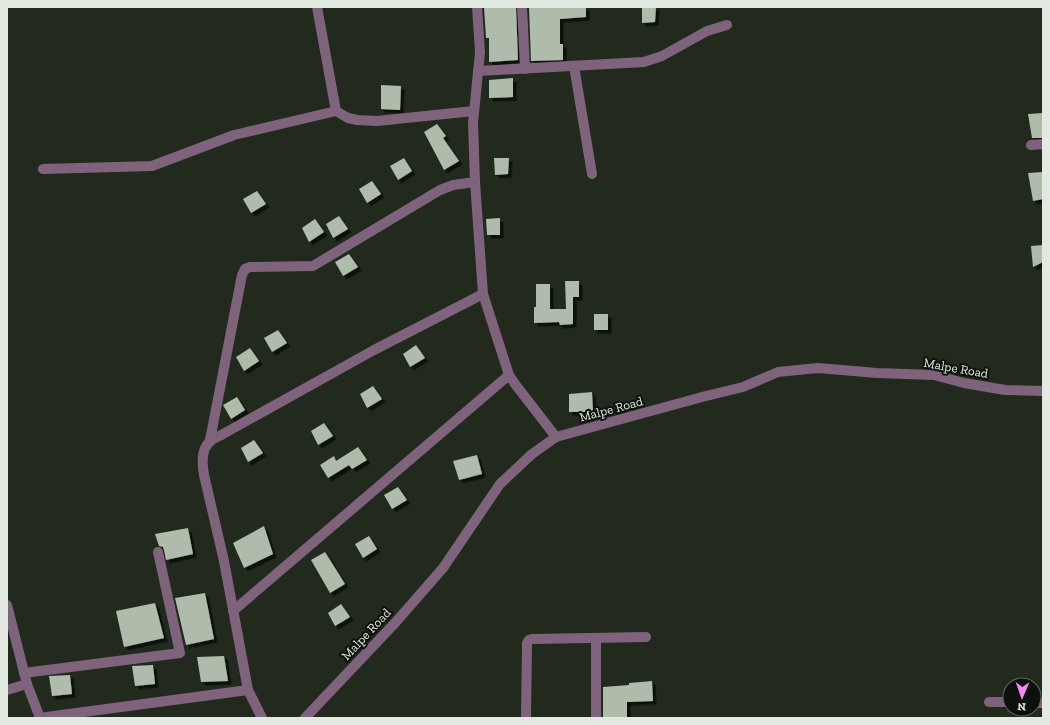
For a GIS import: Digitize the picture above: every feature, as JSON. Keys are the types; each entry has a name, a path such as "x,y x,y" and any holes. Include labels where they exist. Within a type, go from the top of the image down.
{"street":[{"path":"317,7 336,111"},
{"path":"477,7 480,42 474,111 475,182 483,294 509,375 556,437"},
{"path":"522,7 525,69"},
{"path":"478,71 644,62 654,60 707,31 727,25"},
{"path":"574,66 592,174"},
{"path":"43,169 152,166 234,135 336,111 348,118 377,121 474,111"},
{"path":"1031,145 1043,144"},
{"path":"262,718 248,690 224,561 202,464 204,451 210,440 242,275 245,270 250,267 313,266 440,190 453,185 475,182"},
{"path":"210,440 374,350 483,294"},
{"name":"Malpe Road","path":"305,718 395,623 443,568 500,484 532,454 556,437 743,387 778,372 818,368 877,373 934,375 964,383 1005,390 1043,391"},
{"path":"233,611 509,375"},
{"path":"24,673 180,653 158,552"},
{"path":"7,605 27,684 40,718 248,690"},
{"path":"526,718 527,643 529,640 532,638 646,637"},
{"path":"596,638 596,718"},
{"path":"7,690 27,684"},
{"path":"989,702 1002,702"}],"building":[{"path":"484,7 516,7 518,60 489,62 489,38 486,38"},
{"path":"529,7 586,7 586,17 560,19 560,44 563,44 563,60 531,61"},
{"path":"642,7 656,7 655,22 642,23"},
{"path":"513,78 513,97 489,98 489,80"},
{"path":"381,85 401,86 400,110 381,109"},
{"path":"1043,113 1043,138 1032,138 1028,114"},
{"path":"437,124 446,136 443,138 459,161 444,170 424,132"},
{"path":"404,158 412,171 398,180 390,166"},
{"path":"494,158 509,158 508,174 495,175"},
{"path":"1043,172 1043,199 1033,201 1028,173"},
{"path":"372,181 381,194 367,203 359,189"},
{"path":"257,191 266,204 251,213 243,199"},
{"path":"339,216 348,229 333,238 326,224"},
{"path":"500,218 500,235 487,235 486,219"},
{"path":"315,219 324,232 309,242 302,228"},
{"path":"1043,245 1043,262 1033,267 1031,246"},
{"path":"349,254 358,267 343,276 335,262"},
{"path":"565,281 579,281 579,297 573,297 573,324 560,325 559,322 534,323 536,284 550,284 550,309 566,309"},
{"path":"594,314 608,314 608,330 594,330"},
{"path":"278,330 287,343 272,352 264,338"},
{"path":"416,345 425,358 410,367 403,354"},
{"path":"250,348 259,361 244,371 236,357"},
{"path":"373,386 382,399 367,408 360,394"},
{"path":"592,392 593,412 569,412 569,394"},
{"path":"237,397 245,410 231,419 223,405"},
{"path":"324,423 333,436 318,445 311,431"},
{"path":"254,440 263,453 248,462 241,448"},
{"path":"358,447 367,460 352,469 349,465 328,478 320,465 334,456 336,461"},
{"path":"477,455 482,474 459,480 453,461"},
{"path":"398,487 407,500 392,509 384,495"},
{"path":"264,526 273,554 244,568 233,543"},
{"path":"188,528 193,554 166,560 163,547 159,546 155,534"},
{"path":"369,536 377,549 363,558 355,544"},
{"path":"325,552 345,584 330,593 311,560"},
{"path":"205,593 214,639 186,645 175,598"},
{"path":"155,603 164,638 124,647 116,611"},
{"path":"341,604 350,617 335,626 328,613"},
{"path":"224,656 228,681 201,682 197,657"},
{"path":"153,665 155,684 135,686 132,666"},
{"path":"70,675 72,694 52,696 49,676"},
{"path":"652,681 653,701 627,702 627,718 603,718 603,687"}]}
